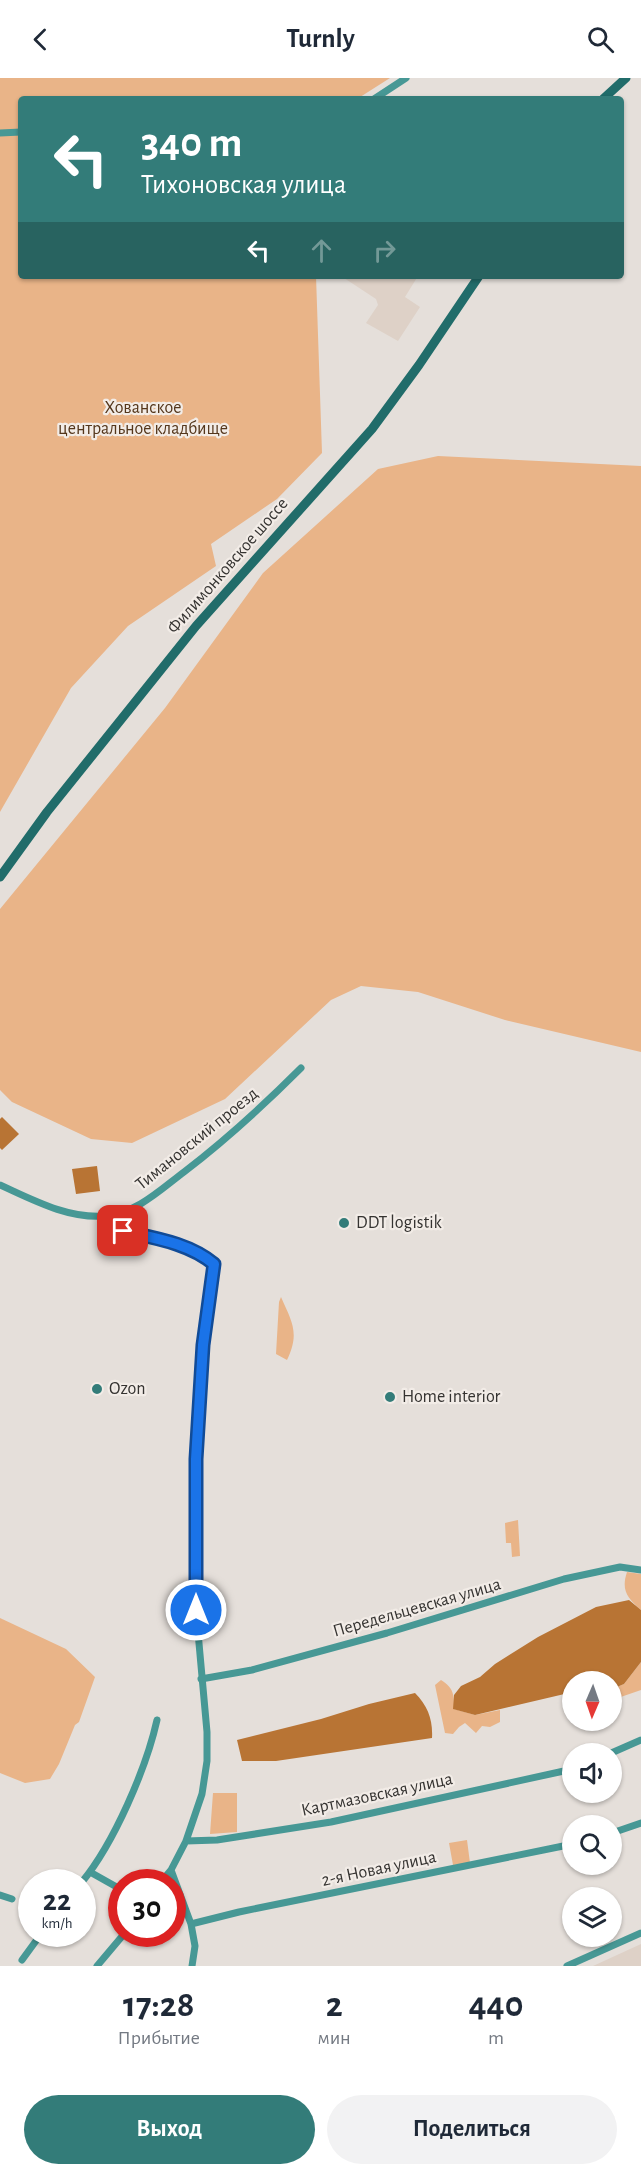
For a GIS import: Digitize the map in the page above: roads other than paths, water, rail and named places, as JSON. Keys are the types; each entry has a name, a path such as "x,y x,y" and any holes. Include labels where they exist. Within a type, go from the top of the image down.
{"main road":[{"path":"606,96 626,78"},
{"name":"Филимонковское шоссе","path":"0,877 47,812 196,626 372,429 419,365 477,279"}],"street":[{"path":"379,96 406,78"},
{"path":"0,133 18,132"},
{"name":"Тимановский проезд","path":"0,1185 50,1207 86,1216 106,1216 127,1211 147,1201 246,1122 301,1068"},
{"path":"123,1231 165,1240 202,1254 214,1264 203,1345 196,1459 196,1610 207,1761 202,1794 186,1841 172,1869"},
{"name":"Передельцевская улица","path":"201,1678 252,1670 406,1628 564,1579 620,1567 641,1570"},
{"path":"92,1869 127,1802 152,1742 157,1719"},
{"path":"622,1748 641,1740"},
{"name":"Картмазовская улица","path":"186,1841 217,1840 331,1822 562,1771"},
{"path":"622,1830 641,1823"},
{"name":"2-я Новая улица","path":"190,1924 562,1846"},
{"path":"0,1895 12,1899"},
{"path":"186,1913 195,1946 192,1966"},
{"path":"567,1966 641,1933"},
{"path":"22,1960 32,1947"},
{"path":"97,1966 113,1947"}],"place":[{"name":"DDT logistik","path":"344,1223"},
{"name":"Ozon","path":"97,1389"},
{"name":"Home interior","path":"390,1397"}],"park label":[{"name":"Хованское центральное кладбище","path":"143,418"}]}
